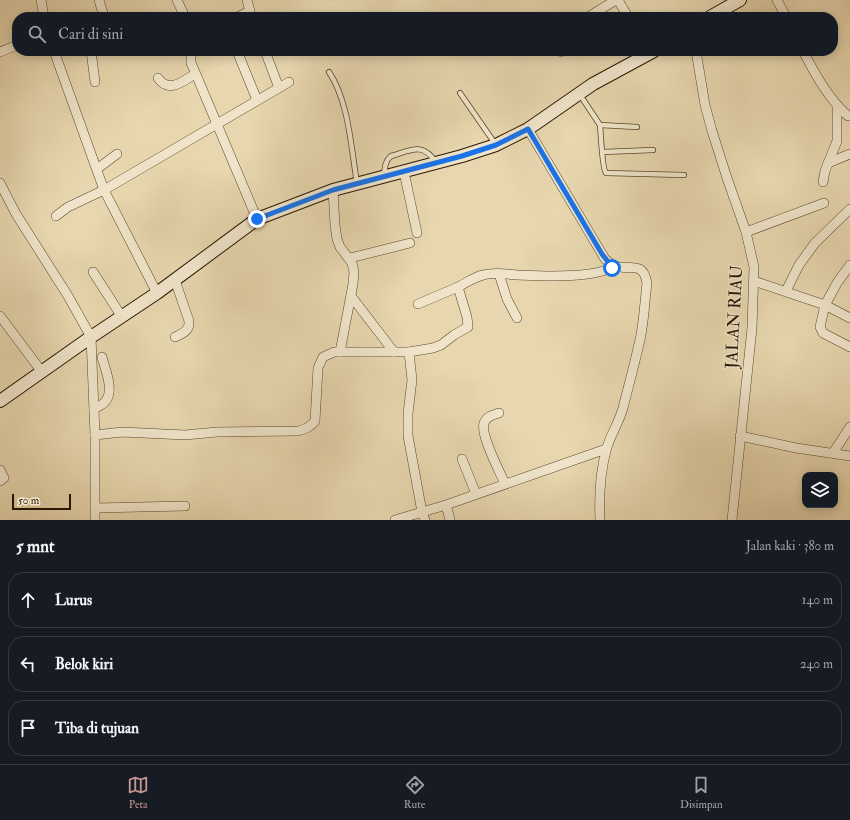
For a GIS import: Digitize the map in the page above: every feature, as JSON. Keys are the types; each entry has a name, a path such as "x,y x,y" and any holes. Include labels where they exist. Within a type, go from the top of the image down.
{"main road":[{"path":"719,12 740,0"},
{"path":"0,401 157,293 257,219 333,190 462,156 496,145 528,129 593,84 643,56"}],"street":[{"path":"41,0 43,12"},
{"path":"99,0 103,12"},
{"path":"177,0 183,12"},
{"path":"247,0 250,12"},
{"path":"597,12 617,0 625,12"},
{"path":"777,0 783,12"},
{"path":"0,52 12,47"},
{"path":"56,56 104,190 157,293"},
{"path":"92,56 95,82"},
{"path":"191,56 195,74 257,219"},
{"path":"239,56 257,100"},
{"path":"267,56 279,88"},
{"name":"JALAN RIAU","path":"697,56 705,105 712,131 746,232 752,258 754,281 752,328 732,520"},
{"path":"806,56 818,78 837,106 849,114"},
{"path":"158,78 162,84 173,86 195,74"},
{"path":"56,216 68,207 104,190 289,82"},
{"path":"823,182 828,163 837,141 837,106"},
{"path":"528,129 602,254 609,263 615,266 642,270 645,274 647,283 642,332 622,410 616,429 606,449 600,489 600,520"},
{"path":"97,169 117,154"},
{"path":"828,163 850,154"},
{"path":"404,172 417,233"},
{"path":"0,183 16,214 91,337 95,435 95,520"},
{"path":"333,190 336,235 340,247 350,258 354,278 340,352"},
{"path":"746,232 824,203"},
{"path":"786,292 799,265 811,248 850,209"},
{"path":"350,258 410,244"},
{"path":"418,304 458,287 479,276 499,274 550,277 597,273 615,266"},
{"path":"850,266 837,283 825,305 820,327 821,331 850,347"},
{"path":"93,272 122,317"},
{"path":"499,274 507,299 517,318"},
{"path":"175,280 190,321 188,330 175,337"},
{"path":"754,281 825,305 850,318"},
{"path":"95,435 122,432 185,435 217,432 298,431 306,429 315,421 318,368 320,360 328,354 340,352 409,352 438,347 454,335 468,328 458,287"},
{"path":"351,296 394,352"},
{"path":"0,316 42,372"},
{"path":"409,352 412,380 408,413 408,436 424,516"},
{"path":"94,409 105,401 109,394 109,387 102,357"},
{"path":"499,413 488,418 485,423 484,430 493,458 505,484"},
{"path":"833,453 850,427"},
{"path":"740,436 796,448 850,456"},
{"path":"395,520 424,516 446,505 606,449"},
{"path":"462,459 476,494"},
{"path":"0,470 4,478 0,481"},
{"path":"446,505 450,520"},
{"path":"96,508 185,506"}],"lane":[{"path":"329,72 337,85 341,97 358,183"},
{"path":"460,93 496,145"},
{"path":"579,93 600,125 603,170 607,174 684,175"},
{"path":"600,125 637,127"},
{"path":"384,176 388,158 404,152 418,149 424,150 437,162"},
{"path":"603,152 653,150"}],"route":[{"path":"257,219 333,190 462,156 496,145 528,129 605,259 615,266 612,268"}]}
